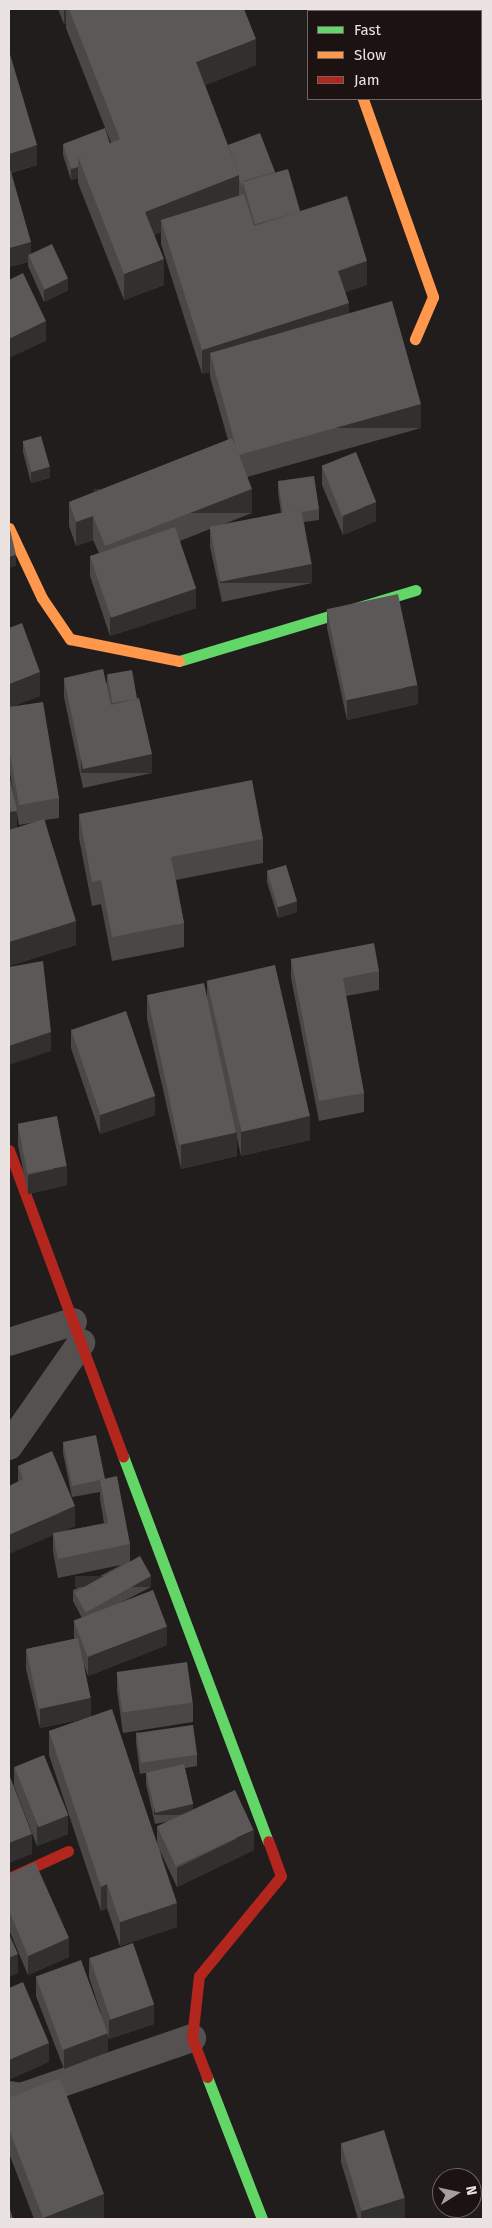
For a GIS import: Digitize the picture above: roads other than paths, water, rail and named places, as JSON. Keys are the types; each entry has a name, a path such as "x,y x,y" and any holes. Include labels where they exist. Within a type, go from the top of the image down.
{"street":[{"path":"363,100 433,297 415,339"},
{"path":"9,528 42,598 70,639 181,662 416,590"},
{"path":"9,1150 281,1876 199,1976 192,2038 262,2219"},
{"path":"9,1342 77,1332"},
{"path":"9,1446 77,1332"},
{"path":"9,1878 68,1851"},
{"path":"9,2095 21,2097 192,2038"}]}
